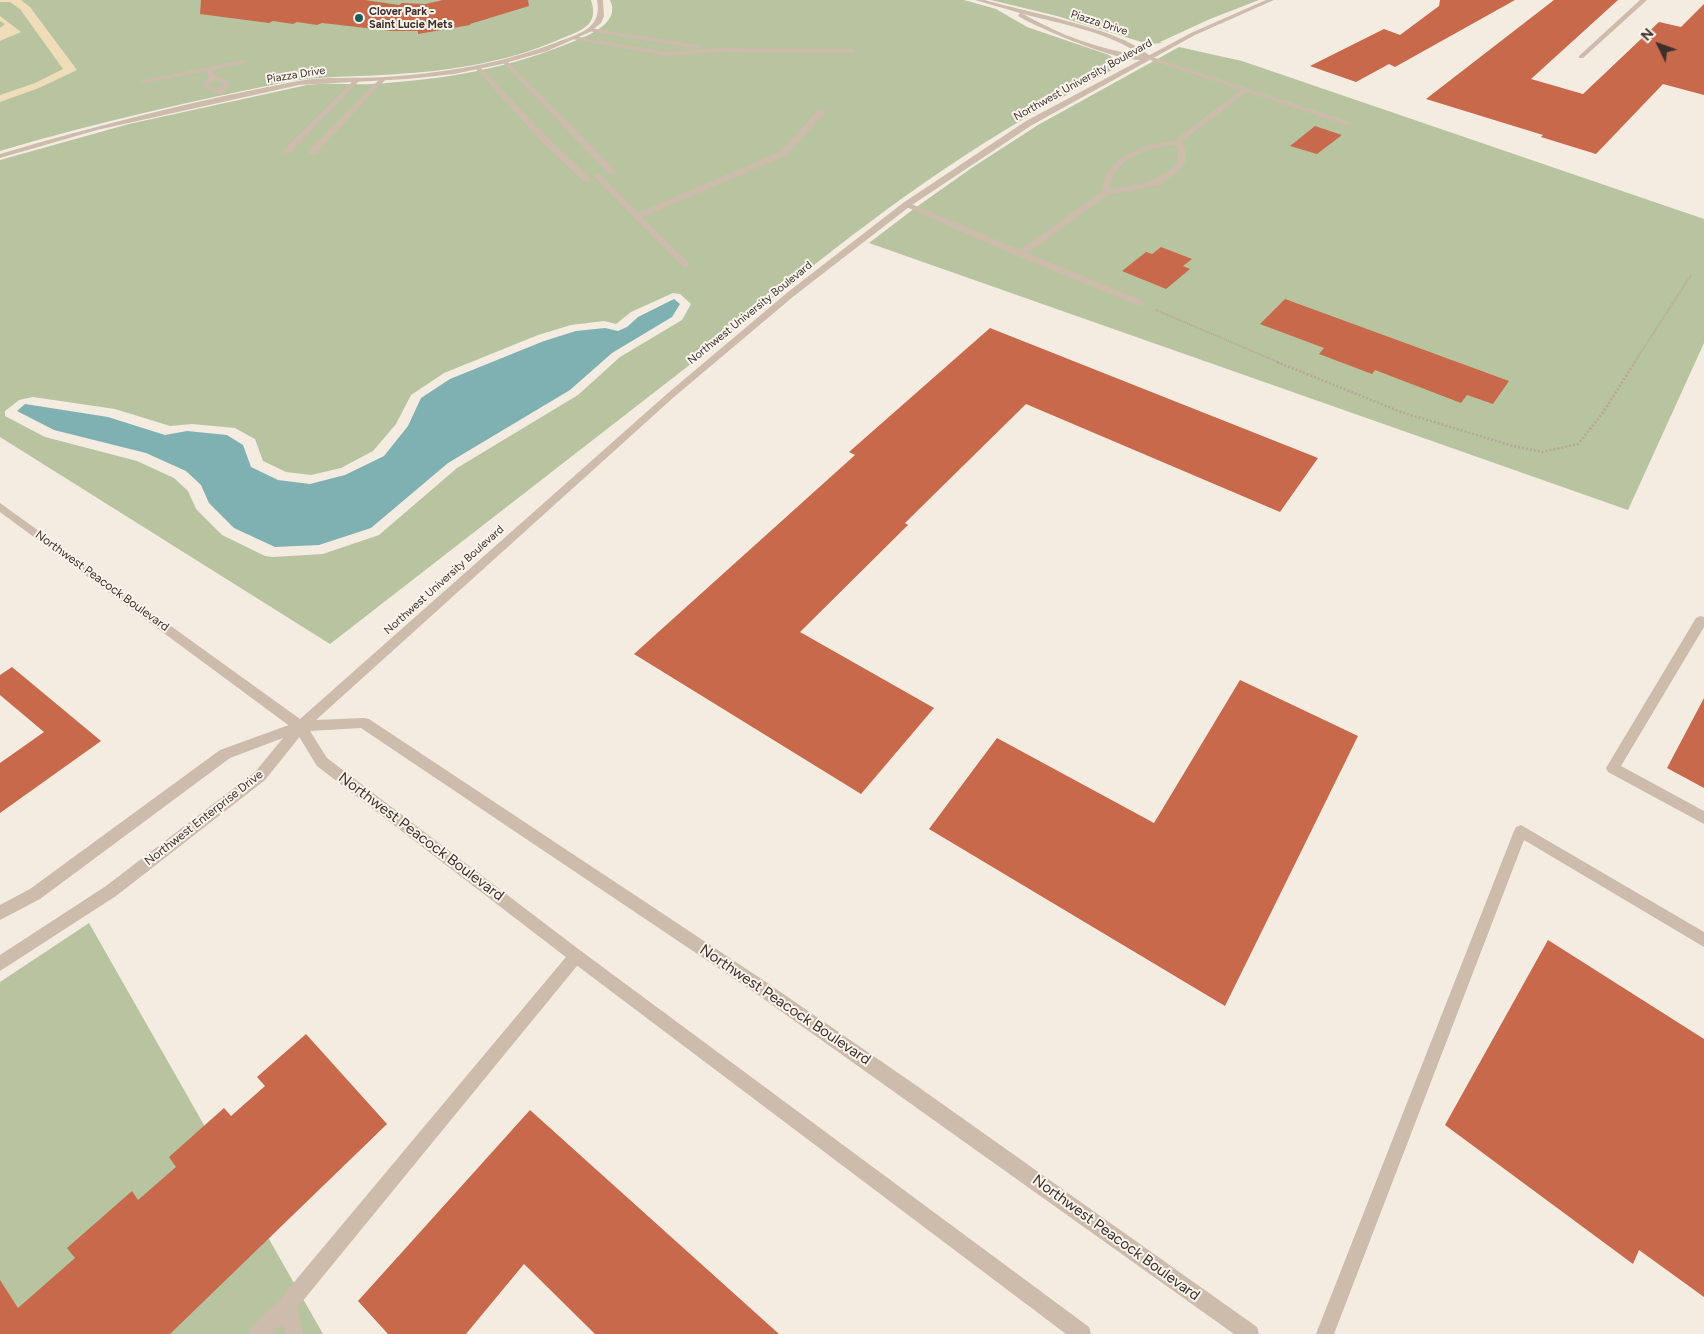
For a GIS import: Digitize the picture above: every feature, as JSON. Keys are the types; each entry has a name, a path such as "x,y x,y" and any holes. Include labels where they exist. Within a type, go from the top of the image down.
{"street":[{"path":"590,30 602,17 603,10 600,0"},
{"name":"Piazza Drive","path":"978,0 1014,11 1058,20 1132,45 1149,58"},
{"name":"Northwest University Boulevard","path":"300,726 671,394 791,294 906,205 1029,123 1193,34 1271,0"},
{"path":"1581,57 1644,0"},
{"name":"Piazza Drive","path":"1014,11 1034,24 1060,34 1122,55 1149,58"},
{"path":"590,30 716,50"},
{"name":"Piazza Drive","path":"0,156 94,128 221,96 317,80 383,80 478,68 505,62 574,38 590,30"},
{"path":"574,38 667,54 716,50 852,51"},
{"path":"1149,58 1349,123"},
{"path":"143,81 242,62"},
{"path":"505,62 612,172"},
{"path":"478,68 545,140 586,179"},
{"path":"208,69 213,77 223,79 227,85 221,96 207,88 206,83 213,77"},
{"path":"287,151 357,80"},
{"path":"312,152 383,80"},
{"path":"1105,193 1109,174 1120,160 1150,146 1177,142 1245,90"},
{"path":"637,216 784,153 822,111"},
{"path":"1020,254 1105,193 1156,183 1175,170 1182,162 1182,150 1177,142"},
{"path":"597,176 686,265"},
{"path":"906,205 1140,303"},
{"name":"Northwest Peacock Boulevard","path":"0,507 300,726 322,762 576,956 1082,1334"},
{"path":"1704,622 1700,620 1613,768 1704,818"},
{"name":"Northwest Peacock Boulevard","path":"300,726 364,723 760,987 911,1092 1250,1334"},
{"path":"0,913 35,894 225,754 300,726"},
{"name":"Northwest Enterprise Drive","path":"0,964 111,891 260,776 300,726"},
{"path":"1325,1334 1521,831 1704,940"},
{"path":"258,1334 287,1306 576,956"},
{"path":"287,1306 294,1334"}],"path":[{"path":"1140,303 1319,380 1401,412 1513,446 1542,452 1578,444 1602,414 1690,275"}],"green space":[{"path":"0,0 591,0 593,16 586,27 580,31 537,48 494,61 426,72 325,77 291,81 145,113 0,151"},
{"path":"610,0 964,0 996,9 1027,27 1109,55 1118,62 1114,69 987,141 870,222 723,339 330,644 0,437 0,160 129,124 307,85 398,82 451,76 503,65 529,58 592,33 609,20 612,14","holes":["673,293 680,294 691,304 682,320 620,357 578,395 457,468 379,535 323,554 265,556 222,535 196,509 188,491 174,478 137,461 45,437 5,416 5,411 19,400 33,397 115,409 170,426 192,424 235,428 255,439 263,461 286,472 311,475 341,468 373,451 396,424 411,395 444,373 538,335 571,325 604,321 616,324 631,312"]},
{"path":"991,0 1259,0 1210,19 1160,42 1162,43 1148,44 1057,16"},
{"path":"1179,47 1242,61 1704,219 1704,343 1628,510 869,243 973,167 1038,125"},
{"path":"89,923 323,1334 0,1334 0,982"}],"sand":[{"path":"0,0 21,0 30,7 77,70 39,88 0,102 0,95 35,83 63,69 20,9 10,2 0,2"},
{"path":"0,16 21,32 0,41 0,28 5,24 0,21"}],"water":[{"path":"674,299 680,304 672,317 612,353 570,390 448,463 371,528 319,545 275,547 234,528 209,503 201,485 186,471 146,453 54,430 17,411 25,404 108,417 165,435 187,431 227,435 243,445 251,467 278,480 310,484 345,475 384,456 408,426 421,398 450,379 544,341 576,331 605,328 618,331 627,327 638,317"}],"building":[{"name":"Clover Park - Saint Lucie Mets","path":"201,0 365,0 399,5 402,3 425,4 443,0 528,0 529,6 470,25 418,34 418,31 392,31 322,23 317,25 273,21 269,23 200,14"},
{"path":"1440,0 1515,0 1395,67 1389,64 1356,82 1310,66 1384,29 1400,35 1439,6"},
{"path":"1554,0 1618,0 1531,79 1583,94 1659,22 1681,27 1704,4 1704,95 1663,84 1596,154 1541,137 1543,135 1426,99"},
{"path":"1315,126 1342,135 1317,154 1290,146"},
{"path":"1161,247 1192,259 1183,266 1190,269 1166,289 1122,271 1146,252 1152,254"},
{"path":"1285,299 1509,381 1493,404 1467,395 1461,403 1375,370 1372,374 1319,354 1324,348 1260,324"},
{"path":"990,328 1318,458 1280,512 1026,404 905,523 908,525 800,632 934,708 861,794 634,654 855,455 849,452"},
{"path":"12,667 101,741 0,813 0,763 44,732 0,695 0,675"},
{"path":"1240,680 1358,736 1225,1006 929,829 997,738 1154,823"},
{"path":"1704,698 1704,788 1667,768"},
{"path":"1548,940 1704,1039 1704,1297 1639,1250 1633,1264 1445,1125"},
{"path":"306,1034 387,1124 170,1334 0,1334 0,1280 18,1308 75,1258 67,1248 132,1191 138,1200 176,1167 169,1157 224,1108 231,1116 265,1086 257,1077"},
{"path":"530,1110 779,1334 595,1334 524,1264 466,1334 388,1334 358,1301"}],"place":[{"name":"Clover Park - Saint Lucie Mets","path":"359,18"}]}
